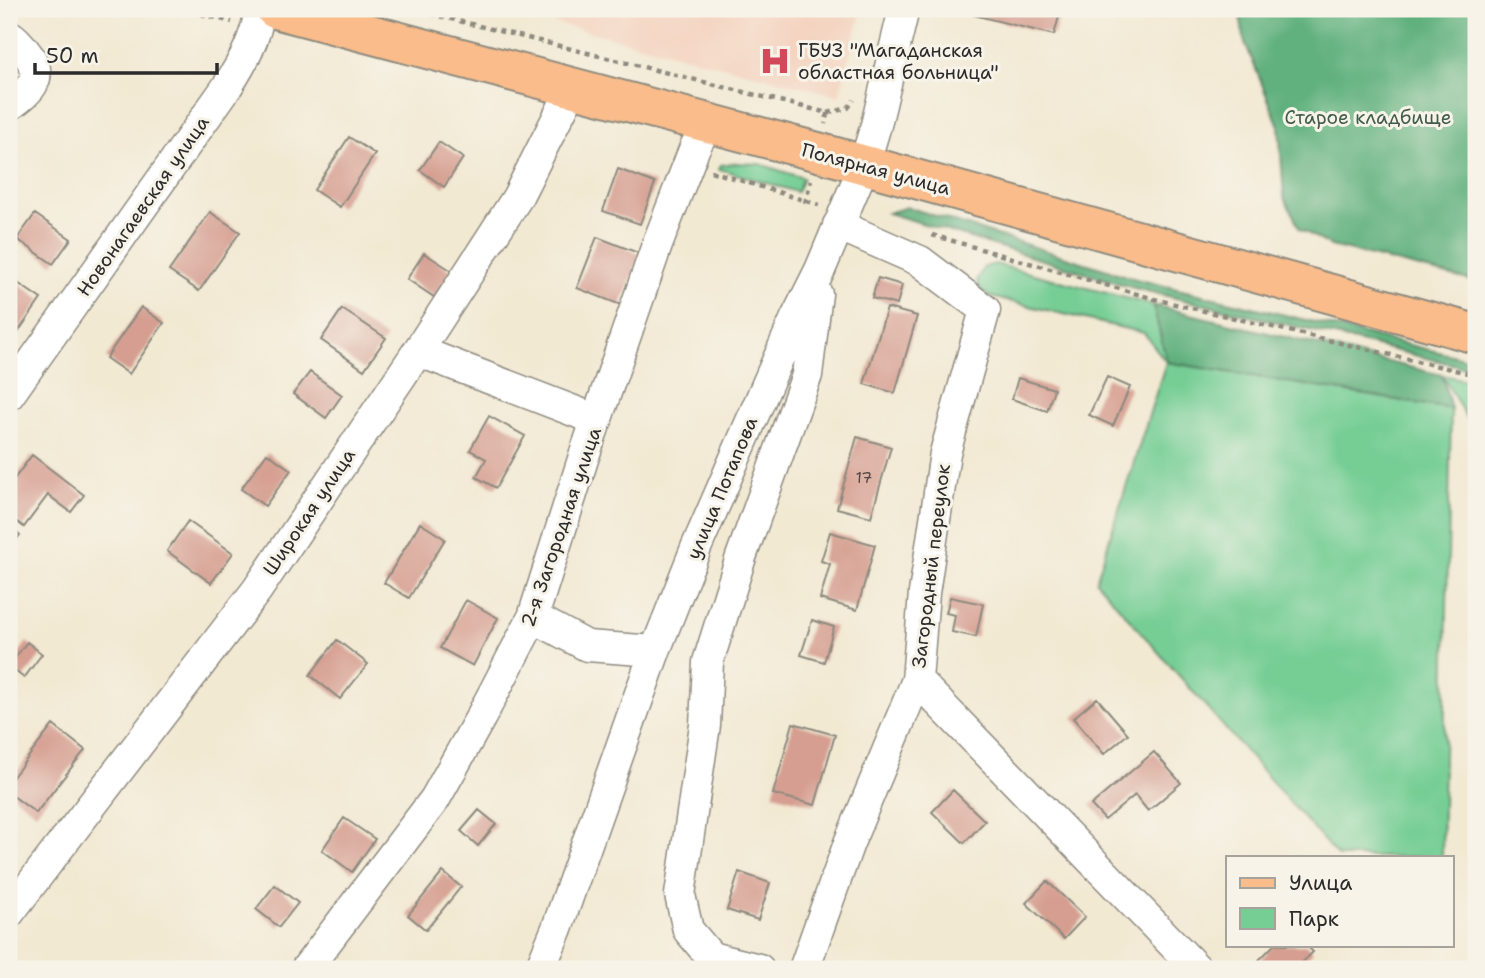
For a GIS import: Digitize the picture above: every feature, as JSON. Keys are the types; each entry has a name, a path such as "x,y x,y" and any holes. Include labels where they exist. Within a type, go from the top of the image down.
{"main road":[{"name":"Полярная улица","path":"275,9 573,87 702,135 864,165 1476,334"}],"street":[{"name":"Новонагаевская улица","path":"9,396 227,87 253,40 260,9"},
{"name":"улица Потапова","path":"540,969 655,651 723,485 864,165 904,9"},
{"path":"9,35 15,38 34,62 36,74 30,90 9,106"},
{"name":"Широкая улица","path":"9,913 257,590 517,198 573,87"},
{"name":"2-я Загородная улица","path":"306,969 435,799 533,617 657,245 702,135"},
{"name":"Загородный переулок","path":"841,218 920,261 985,310 945,453 924,593 917,680 1197,969"},
{"path":"759,969 711,957 688,930 680,895 705,724 708,662 741,557 807,374 820,270"},
{"path":"418,351 597,421"},
{"path":"533,617 587,646 655,651"},
{"path":"804,969 849,843 917,680"}],"path":[{"path":"702,135 712,173 805,203 841,218"},
{"path":"923,233 1158,300 1476,375"}],"shaded area":[{"name":"ГБУЗ \"Магаданская областная больница\"","path":"500,9 862,9 839,96"}],"green space":[{"name":"Старое кладбище","path":"1239,9 1476,9 1476,282 1331,246 1300,229 1284,197 1279,126 1244,40"},
{"path":"760,164 803,178 797,192 719,169 721,165"},
{"path":"907,207 1136,279 1476,361 1476,370 1134,288 888,213"},
{"path":"995,264 1153,305 1167,362 1451,409 1442,856 1337,856 1096,581 1166,362 1144,333 987,296 979,288 977,279 984,267"},
{"path":"1153,305 1442,375 1451,409 1167,362"},
{"path":"1442,375 1476,382 1476,423 1468,421"}],"building":[{"path":"976,9 1061,9 1054,35 974,15"},
{"path":"349,137 375,154 340,207 314,190"},
{"path":"439,142 463,158 444,187 420,170"},
{"path":"618,169 655,183 640,224 603,211"},
{"path":"210,212 240,232 199,291 169,271"},
{"path":"35,214 71,239 53,264 17,239"},
{"path":"597,237 641,254 621,305 577,288"},
{"path":"424,253 452,271 434,297 407,279"},
{"path":"9,277 41,299 9,345"},
{"path":"878,278 902,285 897,305 872,298"},
{"path":"141,307 164,323 129,374 106,358"},
{"path":"887,308 917,316 895,393 864,384"},
{"path":"342,309 386,338 364,370 321,340"},
{"path":"310,372 342,395 326,418 293,394"},
{"path":"1107,377 1130,387 1113,426 1089,415"},
{"path":"1018,378 1054,389 1047,411 1012,399"},
{"path":"489,416 525,436 496,488 476,477 486,459 470,450"},
{"path":"857,437 891,447 871,517 837,508"},
{"path":"267,453 291,470 265,506 241,489"},
{"path":"32,455 84,495 71,512 48,495 24,527 9,516 9,486"},
{"path":"188,521 233,553 211,583 167,551"},
{"path":"420,523 445,539 409,598 384,583"},
{"path":"9,526 20,535 9,549"},
{"path":"830,532 875,545 857,610 820,599 830,564 821,561"},
{"path":"950,597 983,604 976,637 952,632 955,615 946,613"},
{"path":"466,600 498,618 473,666 440,648"},
{"path":"812,620 834,627 824,662 801,655"},
{"path":"337,640 368,664 340,699 310,675"},
{"path":"27,642 42,654 24,678 9,666"},
{"path":"1097,698 1128,734 1104,754 1073,718"},
{"path":"793,723 835,735 815,805 773,794"},
{"path":"53,725 85,750 36,813 9,793 9,782"},
{"path":"1154,752 1181,783 1148,811 1135,795 1105,820 1091,805"},
{"path":"953,790 985,821 964,843 932,812"},
{"path":"479,810 496,824 478,846 461,831"},
{"path":"344,818 375,839 352,872 322,850"},
{"path":"443,872 461,887 426,930 408,915"},
{"path":"739,872 770,883 758,920 727,910"},
{"path":"1047,881 1085,917 1064,939 1026,903"},
{"path":"275,885 298,903 279,927 256,909"},
{"path":"1273,946 1307,946 1313,952 1295,969 1268,969 1259,960"}],"place":[{"name":"ГБУЗ \"Магаданская областная больница\"","path":"775,61"}]}
